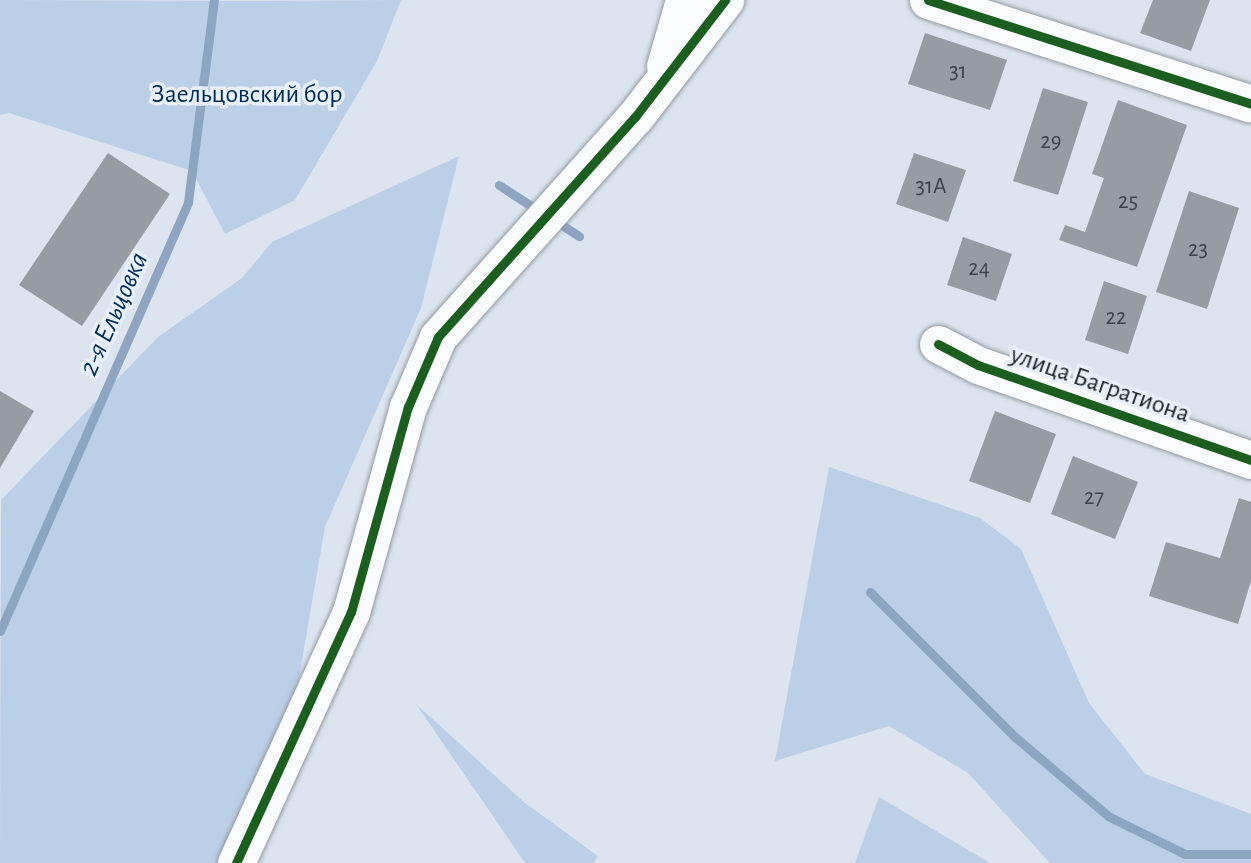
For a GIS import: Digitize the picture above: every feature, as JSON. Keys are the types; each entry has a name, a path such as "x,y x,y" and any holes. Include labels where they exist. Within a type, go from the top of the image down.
{"street":[{"path":"659,87 684,0"},
{"path":"236,863 351,612 408,407 438,337 549,216 659,87 725,0"},
{"path":"928,0 1251,104"},
{"name":"улица Багратиона","path":"938,344 978,365 1251,460"}],"green space":[{"name":"Заельцовский бор","path":"0,0 401,0 377,61 295,200 225,234 192,171 9,113 0,115"},
{"path":"459,156 421,308 325,527 294,707 220,863 0,863 1,500 158,337 242,278 272,242"},
{"path":"829,467 980,518 1021,549 1089,703 1145,774 1251,814 1251,863 1050,863 968,773 889,726 775,761"},
{"path":"416,704 525,803 598,856 594,863 525,863"},
{"path":"879,797 990,863 855,863"}],"building":[{"path":"1153,0 1210,0 1191,51 1140,33"},
{"path":"925,33 1007,60 990,110 908,84"},
{"path":"1043,88 1088,102 1058,195 1013,181"},
{"path":"1118,100 1187,125 1137,267 1059,240 1065,225 1085,232 1104,178 1092,174"},
{"path":"108,153 170,194 82,326 19,285"},
{"path":"914,153 966,170 948,222 896,204"},
{"path":"1189,191 1239,208 1207,309 1156,292"},
{"path":"963,237 1012,254 996,301 947,285"},
{"path":"1104,281 1147,296 1128,354 1085,340"},
{"path":"0,391 34,411 0,468"},
{"path":"995,411 1056,434 1030,503 969,481"},
{"path":"1073,456 1138,482 1115,539 1051,514"},
{"path":"1239,498 1251,502 1251,581 1238,624 1149,596 1166,542 1220,558"}],"waterway":[{"name":"2-я Ельцовка","path":"0,631 188,202 214,0"},
{"path":"499,185 539,211"},
{"path":"554,220 579,236"},
{"path":"870,592 1015,737 1108,816 1185,854 1251,854"}],"cycle path":[{"path":"236,863 351,612 408,407 438,337 635,117 725,0"},
{"path":"928,0 1251,104"},
{"path":"938,344 978,365 1251,460"}]}
